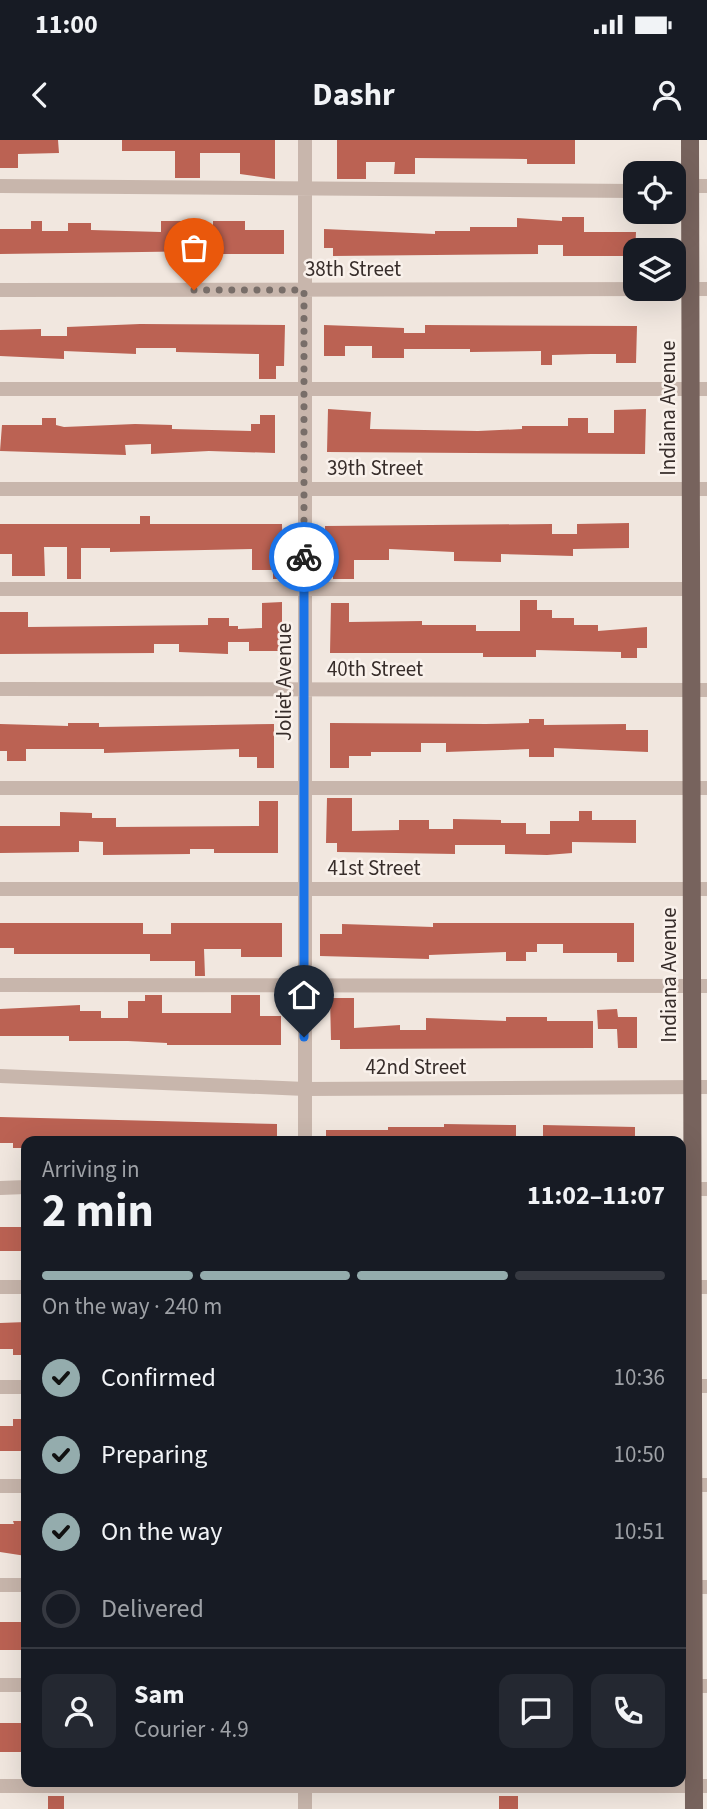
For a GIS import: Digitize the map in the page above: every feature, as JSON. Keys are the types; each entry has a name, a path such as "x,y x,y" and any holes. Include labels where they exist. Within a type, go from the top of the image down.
{"main road":[{"name":"Indiana Avenue","path":"690,140 690,189 699,289 699,489 691,589 699,690 700,986 700,1087 693,1189 694,1686 701,1786 694,1809"}],"street":[{"name":"Joliet Avenue","path":"304,140 304,1136"},
{"path":"0,186 623,191"},
{"name":"38th Street","path":"0,290 699,289"},
{"path":"0,389 699,389"},
{"name":"39th Street","path":"0,489 699,489"},
{"path":"0,589 691,589"},
{"name":"40th Street","path":"0,689 699,690"},
{"path":"0,788 699,788"},
{"name":"41st Street","path":"0,889 699,889"},
{"path":"0,985 700,986"},
{"name":"42nd Street","path":"0,1076 304,1089 700,1087"},
{"path":"0,1188 21,1188"},
{"path":"0,1287 21,1287"},
{"path":"0,1387 21,1387"},
{"path":"0,1486 21,1486"},
{"path":"0,1585 21,1585"},
{"path":"0,1685 21,1685"},
{"path":"0,1786 21,1786"},
{"path":"304,1787 304,1809"}],"building":[{"path":"0,140 58,140 59,153 18,154 18,168 0,168"},
{"path":"122,140 275,140 275,179 240,174 240,153 200,153 200,178 175,178 175,151 122,151"},
{"path":"337,140 575,140 575,164 527,164 527,159 415,158 415,174 394,174 395,162 366,162 366,179 337,179"},
{"path":"562,217 584,217 584,232 636,232 636,238 623,238 623,256 563,256 563,245 538,245 538,254 333,256 333,248 324,248 324,229 435,234 435,231 470,231 470,227 517,227 517,218 562,221"},
{"path":"31,221 42,221 42,231 68,231 68,223 91,223 91,230 161,232 161,221 187,221 187,231 213,231 213,221 245,221 245,230 284,230 284,254 213,254 213,251 0,254 0,229 31,229"},
{"path":"140,324 285,325 284,366 276,366 276,379 259,379 259,354 176,352 176,348 136,348 136,354 64,351 64,359 0,356 0,330 41,329 41,336 67,336 67,327"},
{"path":"324,325 404,328 404,333 425,333 425,325 637,326 636,363 616,363 616,354 591,354 552,355 552,365 541,365 541,351 470,352 470,349 404,349 404,358 372,358 372,346 345,346 345,356 324,356"},
{"path":"328,409 371,412 370,429 522,429 522,426 568,426 568,418 588,418 588,433 614,433 614,410 646,409 645,454 327,452"},
{"path":"260,415 275,415 275,453 209,451 151,454 151,444 125,445 126,455 0,451 2,425 42,425 42,418 56,418 56,425 64,427 135,424 172,425 172,429 251,431 251,424 260,424"},
{"path":"140,516 150,516 150,524 282,524 283,579 273,579 273,570 252,570 252,549 110,552 110,548 81,548 81,579 67,579 67,547 44,547 45,576 12,576 12,554 0,554 0,524 140,524"},
{"path":"629,523 629,548 573,549 573,556 501,554 501,562 454,561 454,552 389,549 389,560 354,560 354,579 333,579 333,555 325,555 325,526 552,524 552,534 577,534 577,524"},
{"path":"520,600 537,600 537,610 552,610 552,618 574,618 574,625 598,625 598,631 647,627 647,648 637,648 637,658 621,658 621,652 536,650 536,657 483,657 483,653 330,653 331,603 349,603 349,622 422,621 422,625 476,625 476,631 520,631"},
{"path":"282,602 282,651 249,651 249,642 228,642 228,654 179,652 179,644 154,644 154,653 0,654 0,612 28,612 28,627 208,625 208,618 229,618 229,626 238,626 238,629 262,628 262,603"},
{"path":"529,719 544,719 544,725 626,724 626,730 648,730 648,752 554,748 554,757 529,757 529,749 446,752 446,743 421,743 421,752 371,752 371,756 349,756 349,768 330,768 330,723 486,724 529,723"},
{"path":"68,723 99,723 99,727 274,724 274,768 257,768 257,757 239,757 239,749 104,753 104,749 26,749 26,761 7,761 7,751 0,751 0,724 68,726"},
{"path":"327,798 352,798 352,831 399,830 399,820 429,820 429,829 453,829 453,819 526,823 526,834 550,834 550,821 579,821 579,811 592,811 592,820 636,820 636,843 572,842 572,853 547,855 505,854 505,845 455,845 455,854 337,852 337,843 326,843"},
{"path":"259,801 278,801 278,853 214,853 214,849 190,849 190,854 103,855 103,842 79,841 79,852 0,853 0,826 60,826 60,812 92,813 92,818 116,818 116,827 259,826"},
{"path":"0,923 143,923 143,934 171,934 171,923 282,923 282,957 241,957 241,949 204,949 205,976 195,976 195,961 150,961 150,954 14,954 14,948 0,948"},
{"path":"433,923 634,923 634,962 617,962 617,953 563,953 563,944 537,944 537,952 526,952 526,961 506,961 506,952 429,955 429,959 320,956 320,934 342,934 342,924 433,927"},
{"path":"145,995 162,995 162,1013 231,1013 231,995 260,995 260,1016 281,1016 281,1045 167,1045 128,1041 69,1041 69,1036 0,1036 0,1009 80,1005 80,1011 101,1011 101,1018 128,1018 128,1001 145,1001"},
{"path":"330,998 354,998 354,1028 400,1025 400,1030 426,1030 426,1018 506,1021 506,1017 547,1017 547,1021 593,1021 593,1048 340,1049 340,1040 331,1040"},
{"path":"617,1009 618,1017 637,1017 637,1048 618,1048 617,1029 598,1029 597,1010"},
{"path":"0,1117 277,1124 277,1136 21,1136 21,1148 13,1148 13,1143 0,1143"},
{"path":"444,1124 516,1125 516,1136 326,1136 326,1130 444,1127"},
{"path":"543,1125 635,1127 635,1136 543,1136"},
{"path":"0,1227 21,1227 21,1251 0,1251"},
{"path":"21,1322 21,1355 13,1355 13,1349 0,1349 0,1323"},
{"path":"13,1419 21,1419 21,1451 0,1451 0,1426 13,1426"},
{"path":"13,1521 21,1521 21,1555 0,1552 0,1524 14,1524"},
{"path":"0,1622 21,1622 21,1650 0,1650"},
{"path":"0,1723 21,1723 21,1752 0,1752"},
{"path":"48,1796 64,1796 64,1809 48,1809"},
{"path":"499,1796 518,1796 518,1809 499,1809"}],"way so far":[{"path":"194,290 304,290 304,557"}],"route":[{"path":"304,557 304,1037"}]}
